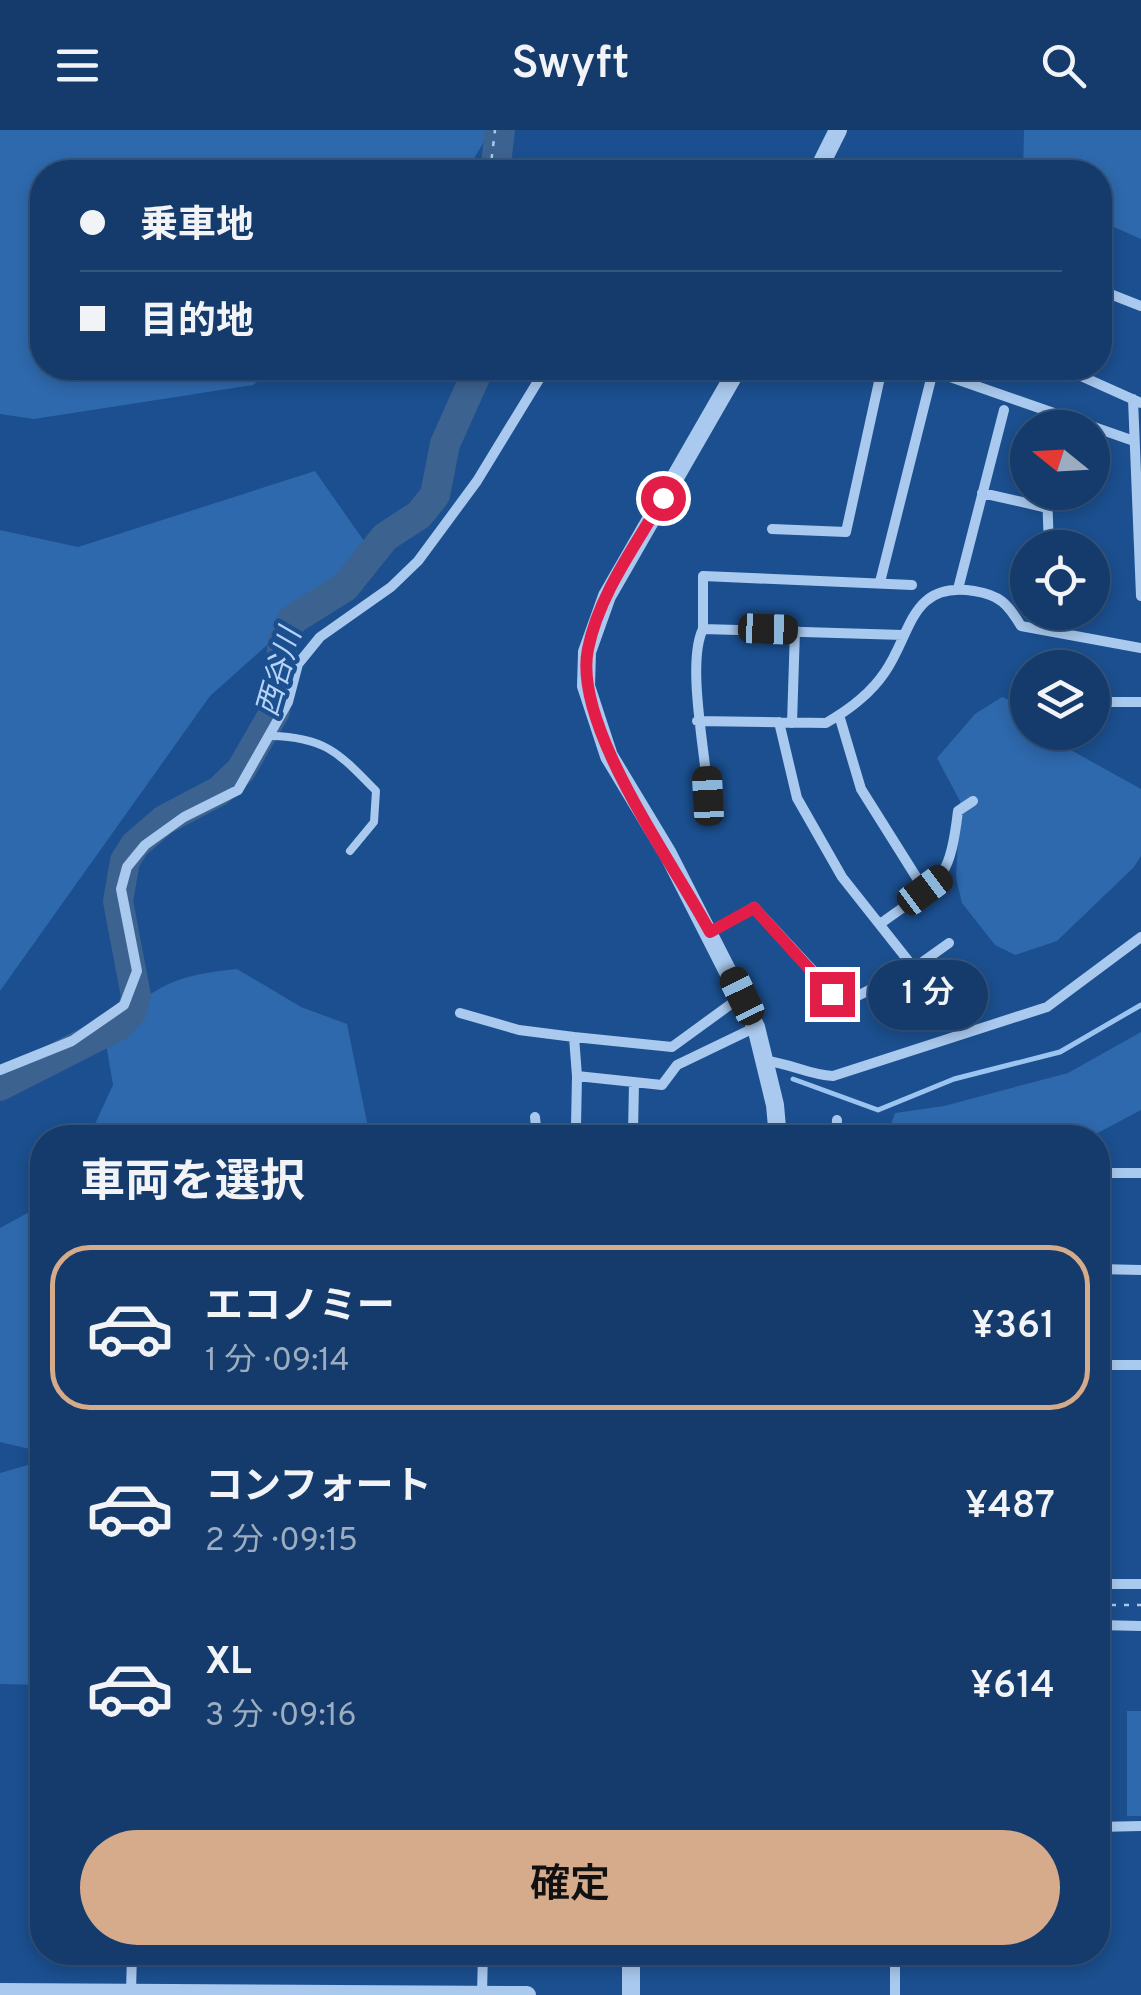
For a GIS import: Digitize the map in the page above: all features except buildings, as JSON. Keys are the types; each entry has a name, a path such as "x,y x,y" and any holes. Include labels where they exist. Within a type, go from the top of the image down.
{"street":[{"path":"823,160 838,130"},
{"path":"1112,295 1141,306"},
{"path":"0,1070 72,1042 124,1006 136,971 121,889 127,866 145,845 184,818 238,790 288,702 298,664 320,637 391,587 418,561 476,481 539,380"},
{"path":"731,380 607,596 587,652 586,686 609,756 710,932 756,1027 766,1061 776,1125"},
{"path":"772,529 846,532 879,380"},
{"path":"880,582 930,380"},
{"path":"961,380 1134,441"},
{"path":"1090,380 1137,401 1134,441 1141,596"},
{"path":"958,588 1004,410"},
{"path":"982,492 1010,499"},
{"path":"708,796 705,735 697,721 703,576 912,585"},
{"path":"697,721 826,723 839,716 886,672 903,635 926,600 958,588 998,596 1020,626 1141,648"},
{"path":"703,630 903,635"},
{"path":"792,723 795,630"},
{"path":"1111,702 1141,702"},
{"path":"839,716 860,789 925,890"},
{"path":"779,722 797,798 842,877 914,968"},
{"path":"880,924 944,876 952,856 958,811 973,801"},
{"path":"710,932 754,908 843,1004 914,968 950,943"},
{"path":"766,1061 786,1063 809,1075 833,1076 1047,1007 1141,938"},
{"path":"460,1013 520,1030 672,1047 742,996"},
{"path":"576,1076 662,1085 677,1065 756,1027"},
{"path":"574,1037 576,1125"},
{"path":"632,1125 634,1082"},
{"path":"535,1117 536,1125"},
{"path":"837,1125 838,1120"},
{"path":"1110,1173 1141,1173"},
{"path":"1110,1269 1141,1270"},
{"path":"1110,1365 1141,1365"},
{"path":"1110,1584 1141,1584"},
{"path":"1110,1626 1141,1626"},
{"path":"1110,1827 1141,1826"},
{"path":"131,1993 132,1965"},
{"path":"482,1994 483,1965"},
{"path":"631,1965 631,1995"},
{"path":"894,1995 895,1965"},
{"path":"0,1992 527,1995"}],"lane":[{"path":"270,736 309,736 340,754 376,791 374,822 350,851"}],"path":[{"path":"491,160 495,130"},
{"path":"1110,1605 1141,1606"}],"shaded area":[{"path":"0,130 491,130 473,160 30,160 30,380 260,380 253,385 34,419 0,414"},
{"path":"1024,130 1141,130 1141,239 1112,226 1112,160 1023,160"},
{"path":"315,471 364,541 358,564 210,696 0,991 0,530 78,547"},
{"path":"1002,697 1010,700 1010,750 1071,750 1141,789 1141,856 1134,867 1057,941 1015,955 995,945 962,903 956,878 960,801 937,758 975,714"},
{"path":"237,969 301,1007 347,1024 368,1125 95,1125 113,1085 104,1032 151,994 194,975"},
{"path":"1141,1032 1141,1110 1110,1126 891,1125 895,1113 944,1106 1068,1073"},
{"path":"30,1212 30,1449 0,1442 0,1228"},
{"path":"30,1464 30,1685 0,1684 0,1473"},
{"path":"1127,1711 1141,1711 1141,1816 1127,1816"}],"waterway":[{"name":"西谷川","path":"496,160 500,130"},
{"name":"西谷川","path":"0,1086 118,1026 132,1011 136,996 118,901 125,861 135,845 164,820 219,791 241,770 275,711 283,642 292,620 345,587 385,537 419,515 435,495 445,444 474,380"},
{"path":"793,1079 878,1110 954,1079 1060,1052 1141,1005"}],"route":[{"path":"663,498 595,622 587,652 586,686 593,715 609,756 710,932 754,908 832,994"}]}
